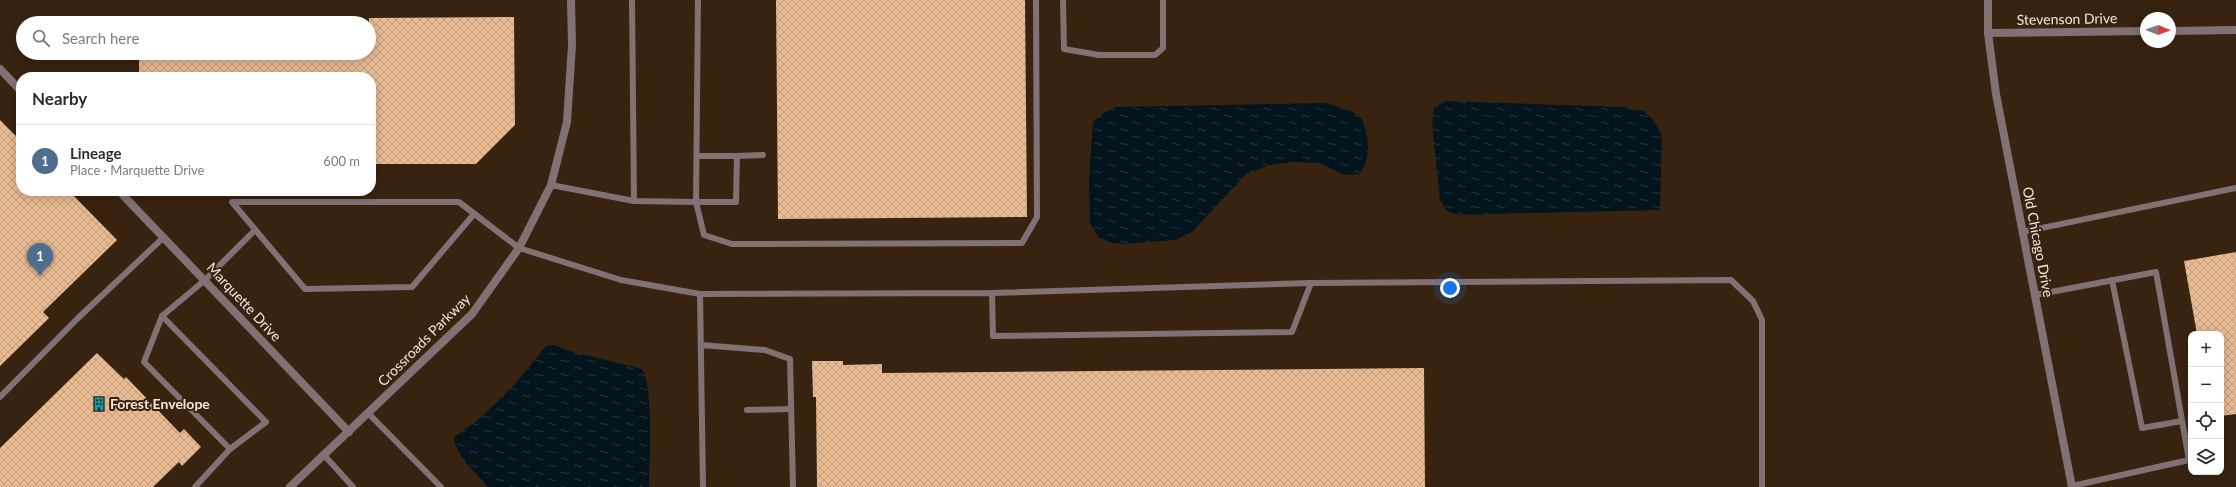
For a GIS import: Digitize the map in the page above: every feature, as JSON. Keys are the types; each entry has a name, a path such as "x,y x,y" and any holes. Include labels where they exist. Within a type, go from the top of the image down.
{"street":[{"name":"Crossroads Parkway","path":"290,487 472,314 519,248 551,185 567,122 572,45 571,0"},
{"name":"Old Chicago Drive","path":"1988,0 1988,33 1996,94 2072,486"},
{"path":"2176,31 2236,30"},
{"name":"Stevenson Drive","path":"1988,33 2140,31"},
{"path":"0,69 16,86"},
{"name":"Marquette Drive","path":"124,196 349,432"}],"lane":[{"path":"632,0 634,202"},
{"path":"698,0 696,202 704,235 732,244 1022,243 1037,217 1036,0"},
{"path":"1063,0 1064,49 1099,55 1155,55 1163,48 1163,0"},
{"path":"697,156 763,156"},
{"path":"551,185 634,202 736,202 737,156"},
{"path":"2022,232 2236,188"},
{"path":"474,214 412,287 305,289 232,202 459,202 519,248 621,280 700,294 992,293 1311,284 1731,280 1753,301 1762,320 1762,487"},
{"path":"230,449 144,362 162,316 205,280 255,230"},
{"path":"0,397 77,319 164,237"},
{"path":"2035,295 2156,272 2189,460 2072,486"},
{"path":"2112,280 2142,428 2182,421"},
{"path":"992,293 993,336 1292,332 1311,284"},
{"path":"700,294 702,345 702,487"},
{"path":"162,316 266,422 230,449 195,487"},
{"path":"702,345 765,350 790,359 793,487"},
{"path":"747,410 791,409"},
{"path":"368,414 441,487"},
{"path":"324,455 353,487"}],"water":[{"path":"1446,101 1624,107 1644,111 1655,122 1662,136 1660,210 1458,215 1447,211 1440,200 1432,125 1434,108"},
{"path":"1326,103 1349,110 1361,117 1366,132 1368,153 1364,167 1360,174 1344,175 1320,163 1293,162 1270,165 1246,174 1192,232 1176,240 1123,244 1109,242 1098,237 1090,223 1089,179 1093,122 1102,114 1116,107"},
{"path":"554,345 569,351 642,369 646,378 649,408 649,487 488,487 462,457 455,444 454,437 477,421 514,385 546,346"}],"building":[{"path":"776,0 1025,0 1027,217 778,219"},
{"path":"514,17 515,125 476,164 376,164 376,72 139,72 139,60 376,60 376,18"},
{"path":"0,120 16,136 16,196 74,196 117,240 43,312 49,318 0,366"},
{"path":"2236,252 2236,414 2224,416 2224,331 2196,331 2184,261"},
{"name":"Forest Envelope","path":"97,353 124,379 126,377 180,433 184,429 201,447 182,466 179,462 153,487 0,487 0,448"},
{"path":"812,361 843,361 843,365 882,364 882,373 1424,368 1425,487 817,487 816,397 813,397"}],"place":[{"name":"Lineage","path":"40,276"},
{"name":"Forest Envelope","path":"99,404"}]}
